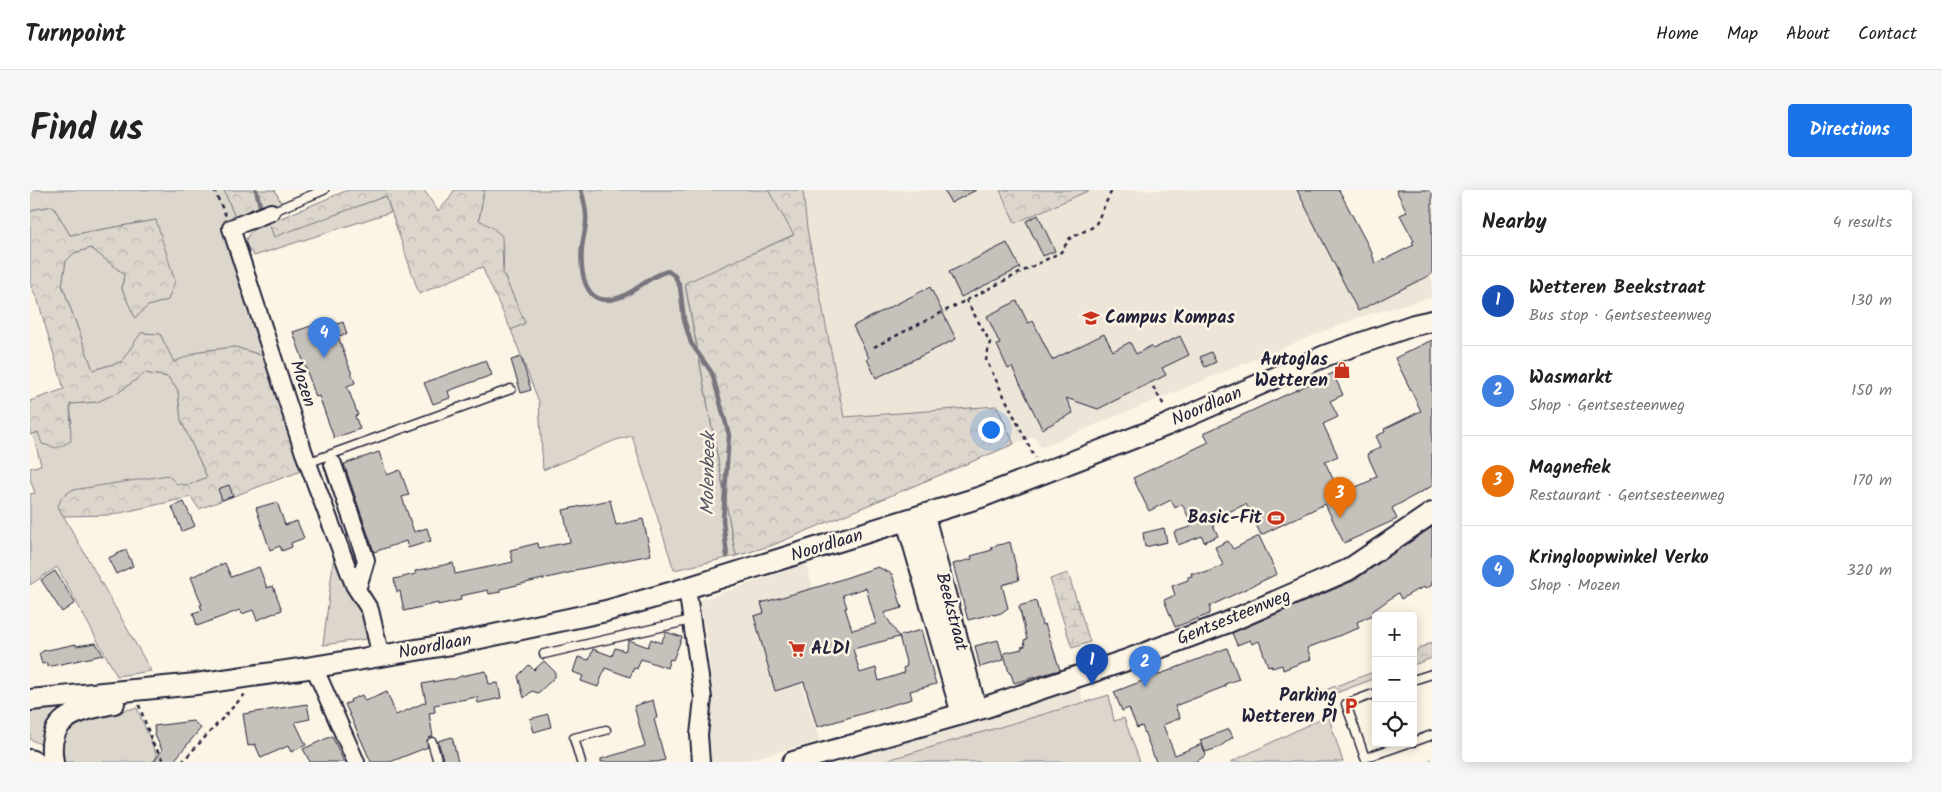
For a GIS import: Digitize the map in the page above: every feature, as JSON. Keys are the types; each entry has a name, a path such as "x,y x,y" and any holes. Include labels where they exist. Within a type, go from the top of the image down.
{"street":[{"path":"230,228 271,212"},
{"name":"Mozen","path":"230,228 307,463 357,590 370,610 382,657"},
{"name":"Noordlaan","path":"31,698 196,684 262,676 452,644 606,611 687,588 981,497 1167,425 1327,355 1414,325 1432,321"},
{"path":"333,464 366,560 357,590"},
{"name":"Gentsesteenweg","path":"793,762 969,712 1124,661 1226,624 1348,570 1432,513"},
{"name":"Beekstraat","path":"915,518 969,712"},
{"path":"687,588 703,698 699,735 701,762"},
{"path":"314,668 356,762"},
{"name":"Noordlaan","path":"53,762 52,742 56,730 63,720 80,710 196,684"},
{"path":"30,760 34,762"}],"lane":[{"path":"271,212 324,190"},
{"path":"307,463 512,389"},
{"path":"307,463 333,464"},
{"path":"544,654 691,620"},
{"path":"1417,679 1432,674"},
{"path":"1372,695 1346,704 1365,758 1397,747"},
{"path":"581,762 574,738 606,730"},
{"path":"1417,741 1432,735"},
{"path":"432,742 438,762"}],"path":[{"path":"214,190 230,228"},
{"path":"874,347 1061,252 1070,238 1095,226 1112,190"},
{"path":"966,300 990,342 986,360 1042,473"},
{"path":"1154,387 1166,409"},
{"path":"182,762 262,676"},
{"path":"137,698 153,744 164,762"}],"shaded area":[{"name":"Campus Kompas","path":"803,190 1339,190 1366,241 1369,280 1420,254 1432,280 1432,297 1359,317 1041,447 1034,436 1014,444 997,406 844,417 807,229"},
{"path":"806,564 830,648 817,679 801,683 820,741 739,762 706,762 703,739 711,684 707,639 698,601"},
{"path":"1079,686 1100,762 817,762"}],"green space":[{"path":"30,190 224,190 238,225 270,349 264,356 235,347 200,351 174,363 160,334 142,333 121,362 93,370 62,285 66,261 74,253 91,248 124,274 122,289 135,317 148,306 168,300 156,220 70,235 53,206 30,212"},
{"path":"224,190 275,190 283,207 238,225"},
{"path":"348,190 424,190 438,211 450,198 454,190 484,190 479,220 502,236 503,273 525,323 511,330 482,267 419,294 386,196 274,237 269,223"},
{"path":"484,190 768,190 795,234 685,284 736,556 674,570 632,436 616,440 543,470 539,402 511,330 525,323 503,273 504,249 479,220"},
{"path":"768,190 803,190 807,229 844,417 997,406 1014,444 773,545 736,556 685,283 794,235"},
{"path":"1000,190 1090,190 1015,223"},
{"path":"386,196 391,212 254,256 245,244 251,232 269,223 274,236"},
{"path":"53,206 70,235 156,220 175,281 168,300 148,306 135,318 122,289 124,274 91,248 74,253 66,261 62,285 93,370 121,362 141,333 160,334 174,362 200,351 235,347 264,356 301,471 199,509 191,497 111,515 63,516 58,506 62,497 72,490 168,475 177,484 189,485 207,477 181,420 178,391 168,377 145,373 119,392 97,402 70,404 71,441 57,448 42,444 38,432 30,435 30,401 64,389 38,301 30,284 30,212"},
{"path":"145,373 168,377 178,391 181,420 207,477 189,485 72,490 58,506 151,671 117,676 57,567 30,585 30,494 35,493 30,479 30,468 41,465 33,434 72,423 70,404 97,402 119,392"},
{"path":"334,555 345,581 365,618 368,633 366,639 323,645"},
{"path":"1068,573 1090,642 1072,648 1050,579"},
{"path":"1432,642 1432,658 1417,664 1417,650"},
{"path":"1372,672 1372,680 1323,698 1320,692"},
{"path":"1109,695 1114,721 1124,718 1140,762 881,762"},
{"path":"64,704 49,723 45,734 44,746 30,739 30,708"},
{"path":"137,708 157,756 153,762 62,762 58,744 77,717"},
{"path":"1328,715 1343,762 1231,762"}],"building":[{"path":"944,190 976,190 951,203"},
{"path":"1297,190 1339,190 1372,253 1375,264 1414,245 1412,242 1414,241 1400,215 1407,212 1396,190 1432,190 1432,274 1358,311"},
{"path":"1038,215 1055,251 1043,256 1026,221"},
{"path":"1007,243 1020,268 961,297 949,272"},
{"path":"930,287 956,339 876,378 867,359 869,358 853,326"},
{"path":"1017,301 1028,323 1033,321 1052,360 1104,334 1113,351 1130,342 1136,354 1151,346 1153,349 1180,336 1189,355 1162,368 1166,375 1098,409 1066,398 1073,413 1042,429 1012,367 1008,369 997,345 1000,344 987,316"},
{"path":"332,319 334,325 343,322 347,334 338,336 355,383 347,386 358,415 355,416 360,429 334,438 319,396 316,397 293,332"},
{"path":"1432,340 1432,486 1392,508 1397,519 1344,543 1325,504 1261,535 1246,504 1211,520 1218,536 1204,542 1202,536 1178,545 1174,532 1193,526 1182,504 1175,508 1171,500 1149,511 1133,478 1209,442 1204,433 1333,373 1343,395 1330,401 1338,417 1323,424 1338,456 1325,462 1340,494 1372,480 1371,478 1377,476 1367,454 1381,447 1376,436 1385,432 1384,429 1421,411 1395,358"},
{"path":"1211,352 1216,362 1205,367 1200,357"},
{"path":"521,357 531,390 521,393 511,360"},
{"path":"486,360 492,375 448,391 450,398 433,404 424,383"},
{"path":"379,452 387,475 400,470 409,495 402,497 414,532 427,528 431,541 408,548 406,541 374,552 344,464"},
{"path":"229,485 233,496 222,500 218,489"},
{"path":"610,500 616,525 643,519 651,555 575,570 500,589 500,592 489,594 488,590 460,596 461,600 404,611 400,591 397,592 394,579 416,574 415,571 453,563 455,574 513,562 510,550 538,543 539,548 570,542 563,510"},
{"path":"184,502 195,526 182,531 172,507"},
{"path":"277,502 285,525 297,521 304,538 291,543 292,547 282,551 280,546 270,550 256,508"},
{"path":"1432,527 1432,585 1401,599 1398,593 1373,611 1372,615 1357,622 1359,628 1307,648 1311,659 1283,670 1282,665 1272,668 1271,665 1268,666 1259,641 1252,644 1250,640 1237,645 1232,633 1353,581"},
{"path":"1164,528 1167,542 1145,547 1143,533"},
{"path":"1259,536 1277,574 1210,606 1210,614 1175,627 1164,600 1175,595 1172,586 1188,580 1188,577 1192,576 1191,573 1205,573 1223,565 1215,547 1228,541 1233,549"},
{"path":"1010,542 1019,580 1002,585 1008,608 1001,613 968,620 953,564 972,559 971,556 992,550 991,547"},
{"path":"126,550 133,566 116,574 108,558"},
{"path":"225,563 231,577 259,567 267,588 273,586 282,610 257,620 253,610 242,614 240,610 197,626 193,613 202,610 200,605 202,605 191,577"},
{"path":"878,567 892,574 902,608 884,613 899,637 853,649 860,673 876,668 879,681 904,673 903,668 907,666 899,636 921,630 936,684 910,691 912,699 817,727 804,682 775,691 754,616 764,613 761,603","holes":["866,588 876,624 852,630 843,595"]},
{"path":"55,571 75,603 62,612 41,580"},
{"path":"1036,601 1042,625 1045,624 1060,670 1014,683 1009,673 1004,653 1022,649 1021,647 1025,646 1024,640 1027,639 1019,606"},
{"path":"666,632 682,637 673,660 670,659 667,668 641,659 637,669 634,668 630,677 605,668 598,687 581,681 583,676 573,672 578,657 589,660 593,649 612,656 615,648 625,651 629,640 648,647 651,639 661,643"},
{"path":"998,640 1004,660 980,667 975,646"},
{"path":"96,643 103,655 47,667 47,663 42,664 39,654 43,651 76,644 76,646"},
{"path":"1227,648 1239,679 1175,706 1180,718 1163,725 1175,755 1202,744 1206,755 1196,762 1156,762 1142,726 1137,728 1129,708 1122,711 1114,692"},
{"path":"544,661 555,672 555,677 538,693 532,691 524,698 518,676 529,665 534,670"},
{"path":"486,671 489,684 498,683 501,698 478,703 477,697 434,705 435,712 429,713 433,737 427,740 428,747 390,762 371,762 345,704 351,702 350,700 362,695 365,701 387,692 396,715 426,702 422,684 455,679"},
{"path":"653,700 657,718 654,719 665,760 657,762 601,762 601,759 645,746 634,706"},
{"path":"307,704 310,719 295,722 306,745 291,752 288,746 261,758 255,744 248,746 243,714"},
{"path":"548,714 551,727 534,732 530,719"},
{"path":"193,721 201,728 173,762 154,762 162,750 155,735 154,726"},
{"path":"1229,729 1233,737 1218,748 1205,752 1200,740"},
{"path":"332,736 344,762 310,762 303,749"},
{"path":"452,737 458,762 444,762 438,741"}],"waterway":[{"path":"256,190 261,209"},
{"name":"Molenbeek","path":"581,190 586,217 582,247 583,275 590,291 596,297 604,300 621,297 660,273 668,271 675,276 680,287 684,320 691,343 712,373 729,435 723,520 727,556"}],"place":[{"name":"Campus Kompas","path":"1091,318"},
{"name":"Kringloopwinkel Verko","path":"324,358"},
{"name":"Autoglas Wetteren","path":"1342,370"},
{"name":"Basic-Fit","path":"1276,518"},
{"name":"Magnefiek","path":"1340,518"},
{"name":"ALDI","path":"797,649"},
{"name":"Wetteren Beekstraat","path":"1092,685"},
{"name":"Wasmarkt","path":"1145,687"},
{"name":"Parking Wetteren P1","path":"1351,706"}]}
